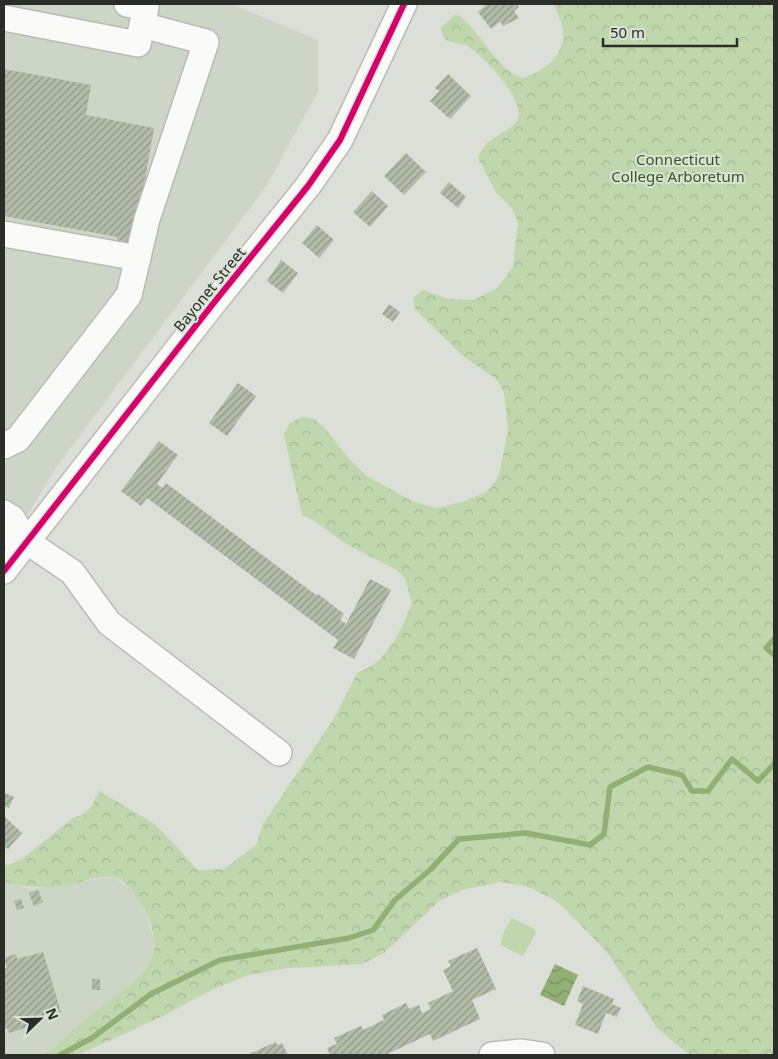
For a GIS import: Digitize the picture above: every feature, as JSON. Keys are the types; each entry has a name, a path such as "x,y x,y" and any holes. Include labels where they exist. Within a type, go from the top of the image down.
{"street":[{"path":"4,18 138,44 146,8 127,4"},
{"name":"Bayonet Street","path":"4,571 15,537 212,304 308,186 340,140 404,4"},
{"path":"4,446 18,439 128,295 147,219 206,42 142,25"},
{"path":"4,234 138,258"},
{"path":"4,513 12,518 15,537 72,572 109,623 279,754"},
{"path":"492,1055 521,1052 542,1055"}],"shaded area":[{"path":"4,4 232,4 318,40 318,91 267,185 55,469 4,555"},
{"path":"103,877 115,878 126,885 135,894 147,916 154,940 154,953 149,967 142,977 94,1013 44,1055 4,1055 4,881 30,889 66,886"}],"green space":[{"name":"Connecticut College Arboretum","path":"553,4 774,4 774,1055 689,1055 657,1028 607,952 562,906 551,898 526,886 500,882 462,890 439,901 384,953 362,964 289,968 248,975 211,990 163,1016 78,1055 45,1055 93,1013 134,982 144,971 152,959 154,945 152,929 144,909 135,895 128,886 118,879 107,876 58,887 20,886 5,883 4,863 8,865 22,859 73,818 84,814 93,804 99,791 155,824 198,870 224,869 256,845 263,824 333,720 358,672 377,662 385,654 398,634 412,603 405,578 395,569 346,544 313,520 302,515 284,435 289,424 301,417 314,419 324,427 349,459 367,476 412,501 436,508 462,502 486,492 495,482 500,471 508,430 504,392 497,380 463,356 415,309 413,298 423,290 449,299 474,300 497,288 513,267 518,223 513,210 495,191 479,160 479,154 486,144 514,125 518,118 519,110 510,90 484,59 465,45 448,41 442,34 441,28 454,15 460,16 475,31 504,67 522,78 545,67 557,55 561,47 563,30"},
{"path":"512,918 535,929 536,933 523,956 500,945 504,931"}],"water":[{"path":"555,964 578,975 564,1006 540,995"}],"building":[{"path":"487,4 517,4 519,7 514,11 519,18 503,26 500,22 491,29 478,12"},
{"path":"4,69 91,85 86,115 154,128 133,247 116,244 117,237 4,216"},
{"path":"448,74 471,96 450,119 430,101 439,91 435,88"},
{"path":"406,153 426,172 404,195 384,176"},
{"path":"449,182 466,197 458,208 440,193"},
{"path":"372,191 388,206 370,227 353,212"},
{"path":"317,225 334,240 319,258 302,243"},
{"path":"281,260 298,273 283,293 267,281"},
{"path":"389,304 400,312 393,322 382,314"},
{"path":"238,383 256,396 227,436 209,423"},
{"path":"159,441 178,455 157,484 162,488 166,483 316,595 318,594 344,614 340,620 346,624 370,579 391,590 354,659 333,648 338,640 147,498 141,506 121,491"},
{"path":"5,793 14,797 9,808 4,806"},
{"path":"4,816 22,833 8,849 4,846"},
{"path":"38,890 43,902 34,906 29,893"},
{"path":"21,899 24,908 17,910 14,901"},
{"path":"477,948 496,989 472,1000 480,1019 433,1041 430,1034 385,1055 330,1055 327,1048 337,1044 334,1038 361,1026 363,1030 384,1020 382,1015 406,1003 409,1009 419,1005 422,1013 431,1009 428,1003 453,991 443,970 451,966 448,961"},
{"path":"43,952 61,1012 37,1019 38,1024 9,1033 7,1028 4,1029 4,969 7,968 4,958 16,954 17,959"},
{"path":"92,979 100,979 100,990 92,990"},
{"path":"583,986 614,999 612,1004 621,1008 617,1017 606,1013 598,1034 575,1025 583,1004 577,1001"},
{"path":"276,1042 277,1045 282,1043 288,1055 247,1055"}],"waterway":[{"path":"774,639 766,648 774,655"},
{"path":"60,1055 92,1038 151,994 220,960 349,938 373,930 395,900 430,870 459,839 526,833 590,845 604,834 610,787 648,767 682,775 692,791 708,791 732,759 758,781 774,764"}],"cycle path":[{"path":"4,571 212,305 308,186 340,140 404,4"}]}
